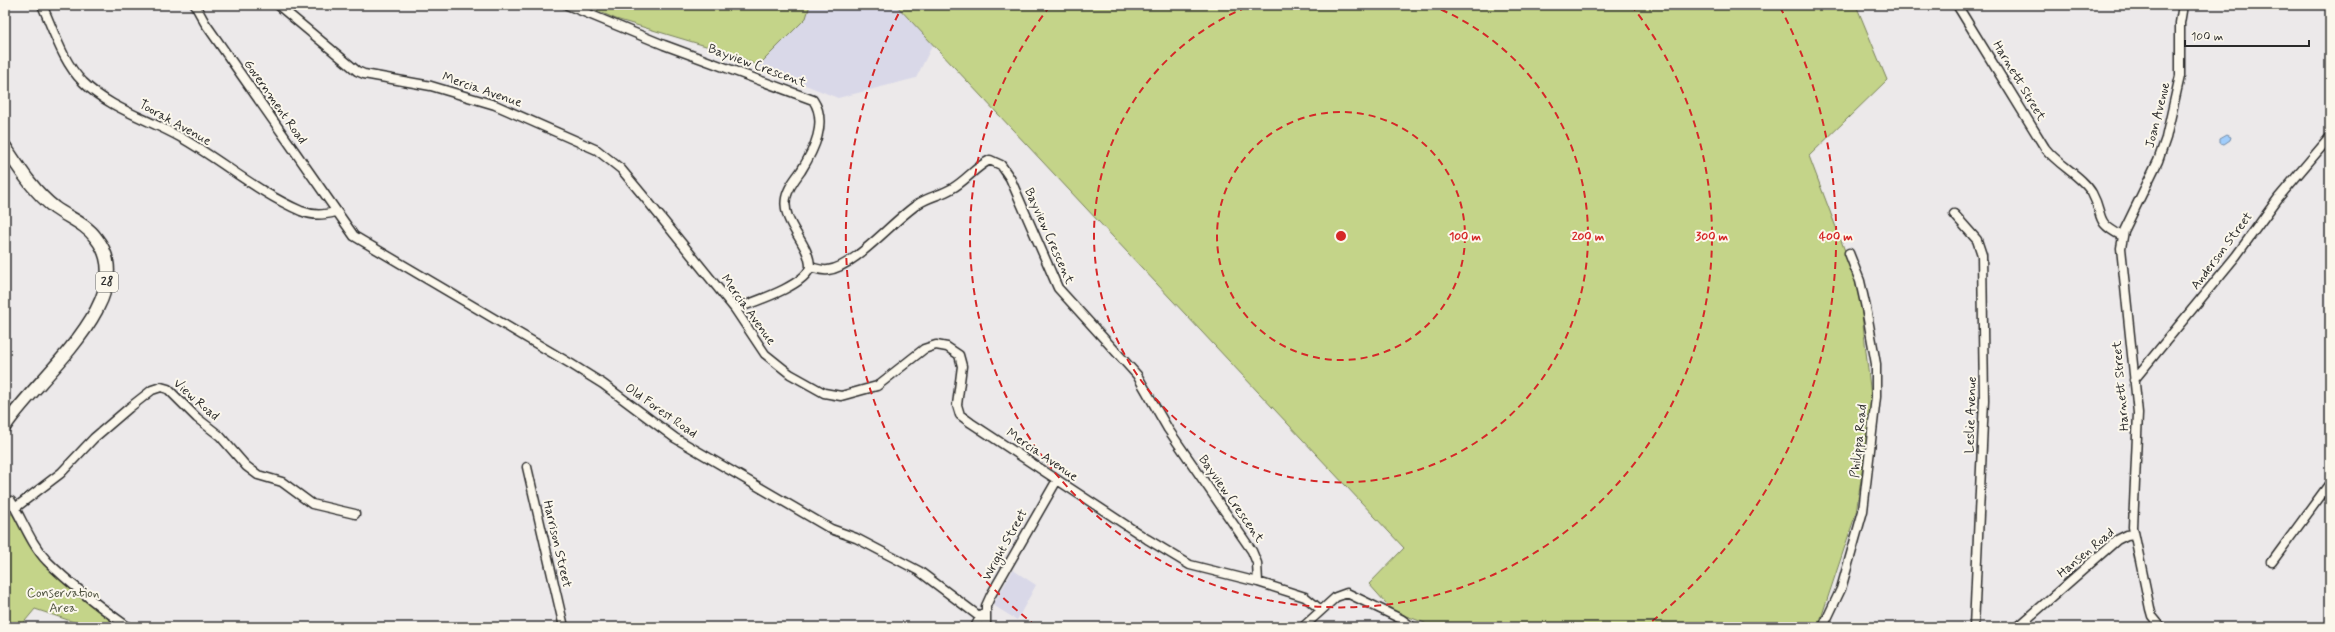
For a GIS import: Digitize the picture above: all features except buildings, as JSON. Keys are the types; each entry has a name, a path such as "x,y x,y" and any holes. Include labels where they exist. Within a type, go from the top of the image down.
{"main road":[{"name":"28","path":"5,147 32,185 46,201 88,229 96,238 103,247 109,271 106,288 87,325 75,343 24,400 5,426"}],"street":[{"name":"Toorak Avenue","path":"42,5 67,59 81,81 97,95 180,137 266,192 302,211 319,216 336,212"},
{"name":"Government Road","path":"195,5 205,23 336,212"},
{"name":"Mercia Avenue","path":"278,5 356,70 364,74 431,86 496,105 597,150 621,169 735,309 764,354 790,374 824,393 841,396 877,386 924,349 936,345 947,347 959,355 962,366 957,405 960,415 1190,566 1258,582 1305,597 1321,610"},
{"name":"Bayview Crescent","path":"567,5 664,45 813,100 820,110 821,120 816,139 805,164 788,190 786,200 788,215 808,255 810,267 827,270 842,265 863,252 879,235 918,203 952,188 981,164 990,160 1002,165 1010,178 1034,230 1058,288 1137,375 1168,429 1252,551 1257,563 1258,582"},
{"name":"Harnett Street","path":"1957,5 2048,152 2088,187 2104,225 2122,236"},
{"name":"Joan Avenue","path":"2127,224 2164,146 2180,76 2180,23 2183,5"},
{"name":"Anderson Street","path":"2134,380 2236,256 2279,197 2330,137"},
{"name":"Old Forest Road","path":"336,212 354,236 364,243 405,265 577,368 675,438 831,529 856,538 919,571 980,617"},
{"name":"Leslie Avenue","path":"1954,214 1976,240 1982,255 1984,385 1974,627"},
{"name":"Harnett Street","path":"2127,224 2122,236 2120,255 2138,421 2134,534"},
{"name":"Philippa Road","path":"1823,627 1841,589 1863,511 1876,397 1876,364 1866,308 1860,282 1849,253"},
{"path":"735,309 786,288 800,279 808,272 810,267"},
{"name":"View Road","path":"16,508 61,473 94,438 129,408 152,390 161,387 168,389 197,418 220,436 246,466 258,475 282,482 312,504 355,514"},
{"name":"Harrison Street","path":"527,467 564,627"},
{"name":"Wright Street","path":"986,627 986,606 1024,535 1057,480"},
{"path":"2272,562 2330,483"},
{"path":"11,501 16,508 27,532 47,560 86,595 128,627"},
{"name":"Hansen Road","path":"2018,627 2116,540 2127,535 2134,534 2150,609 2155,620 2161,627"},
{"path":"1303,627 1336,597 1344,593 1359,597 1401,619 1412,627"},
{"path":"976,627 986,606"}],"shaded area":[{"path":"810,5 896,5 933,44 916,78 838,98 758,66"},
{"path":"1013,570 1036,585 1017,620 993,605"}],"green space":[{"path":"585,5 810,5 806,18 758,66 736,55 616,19"},
{"path":"896,5 1856,5 1887,80 1809,156 1859,288 1872,406 1856,513 1818,627 1427,627 1425,623 1393,611 1369,584 1404,548"},
{"name":"Conservation Area","path":"5,512 12,514 38,557 122,627 89,627 35,609 20,627 5,627"}],"water":[{"path":"2227,135 2231,137 2230,140 2224,144 2220,143 2220,139"}]}
